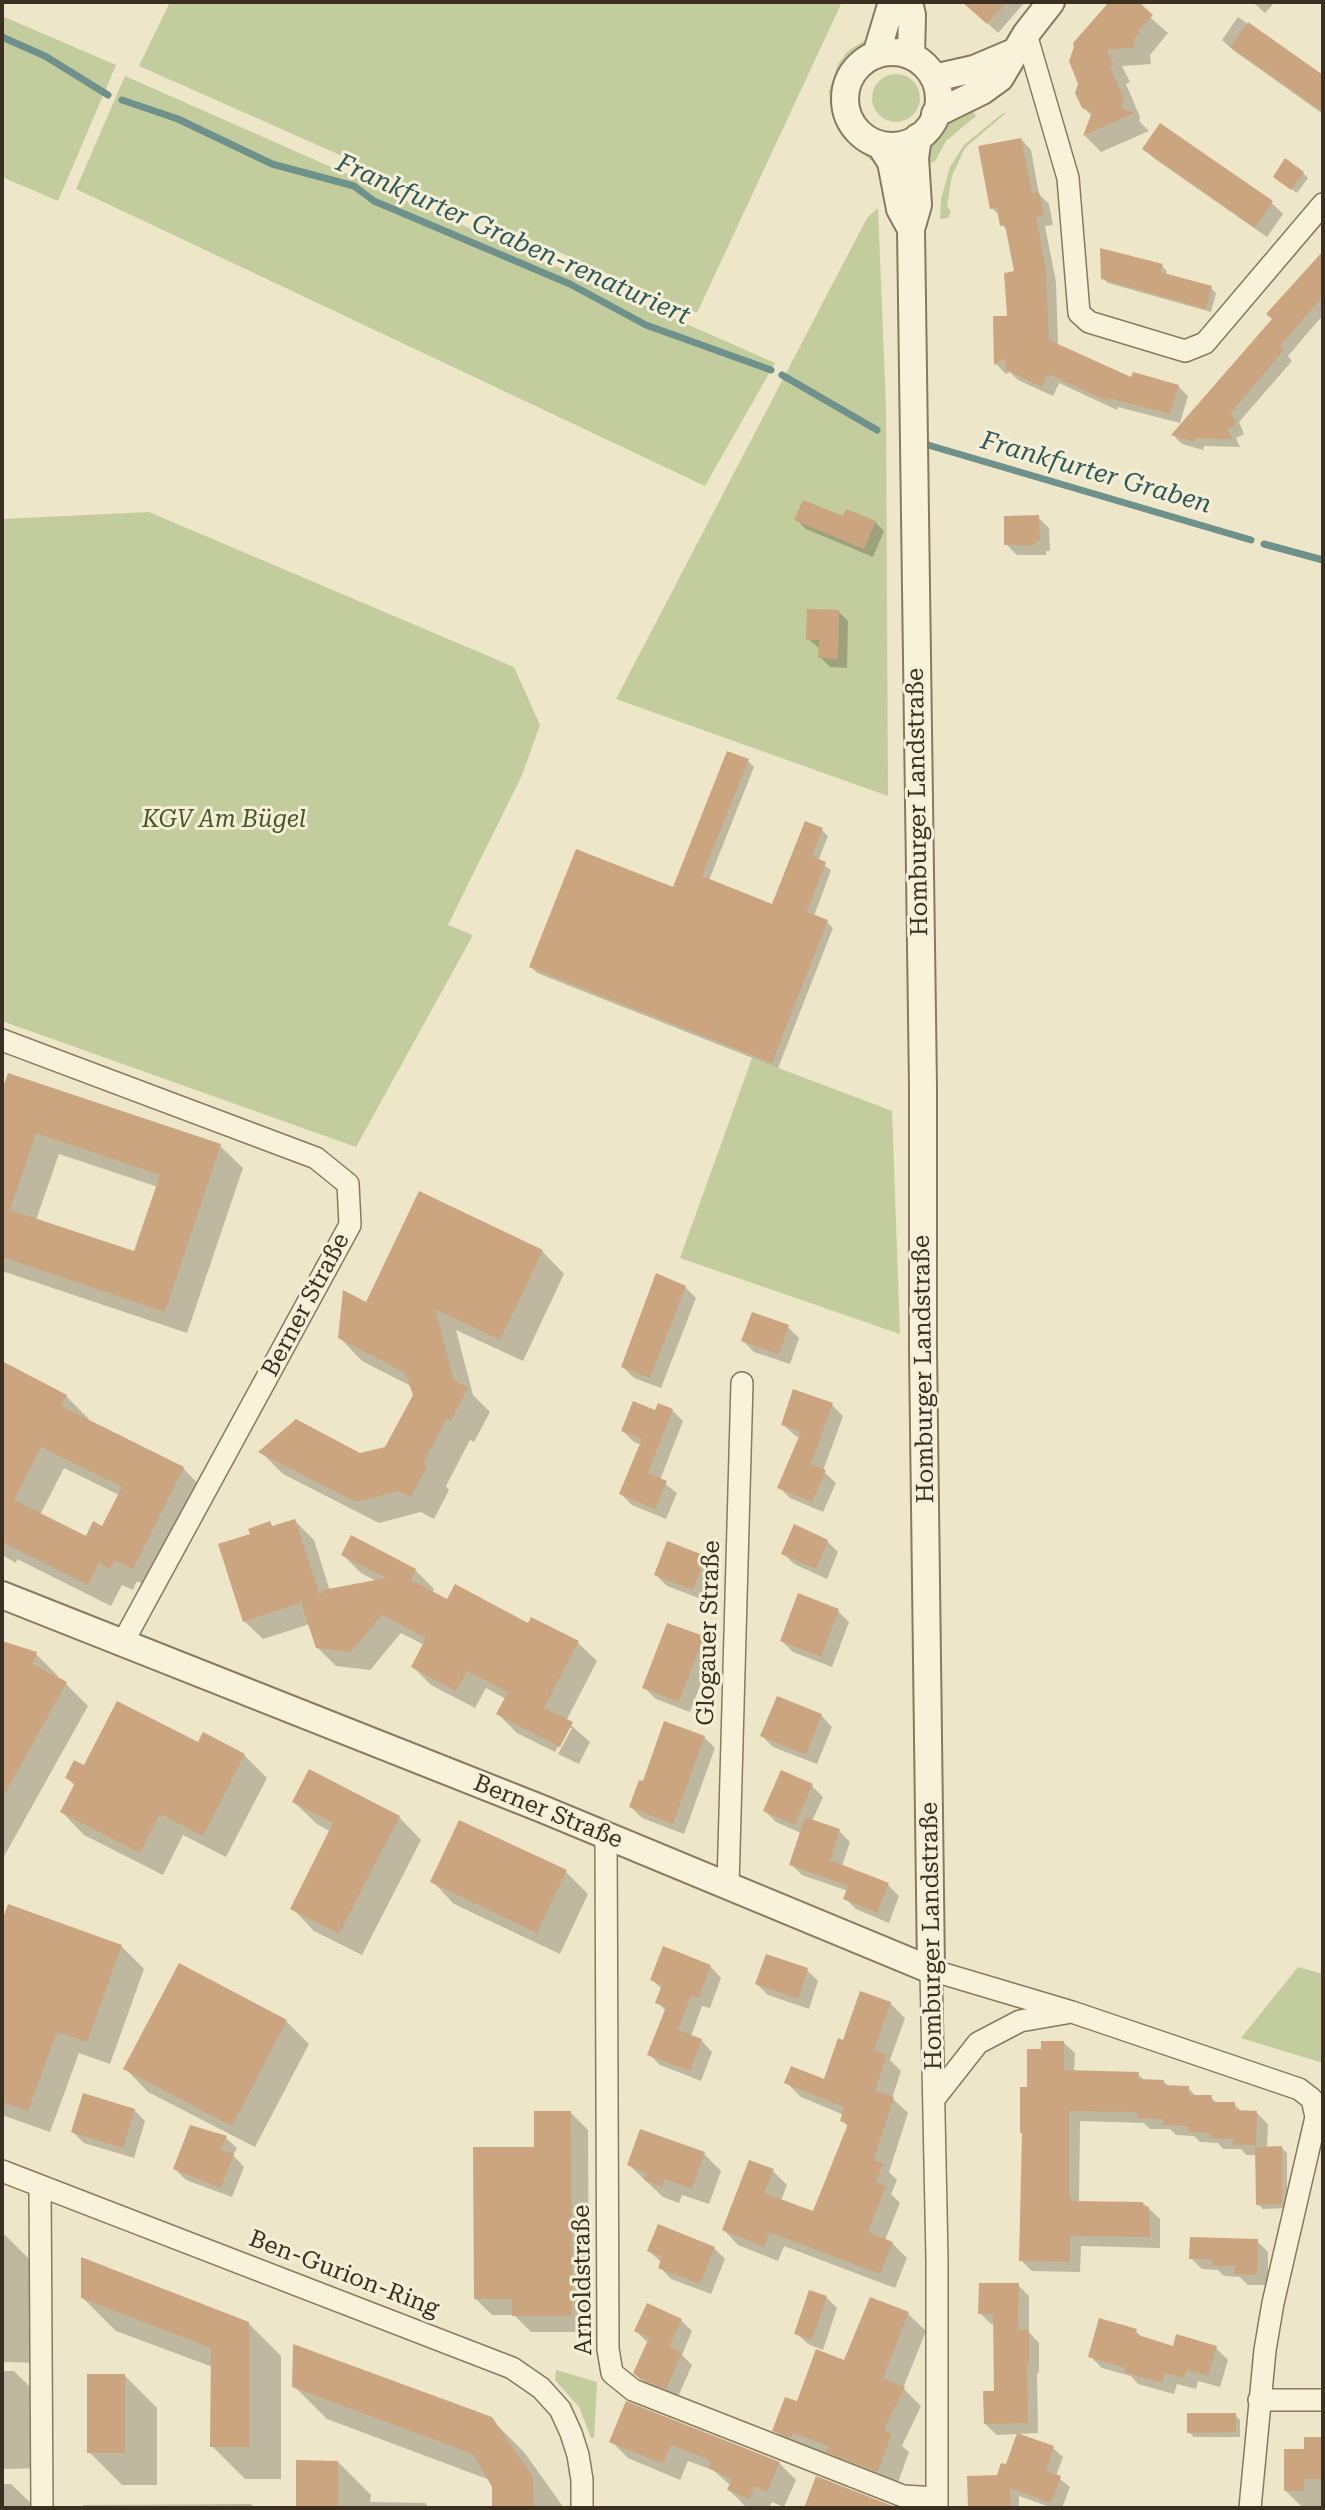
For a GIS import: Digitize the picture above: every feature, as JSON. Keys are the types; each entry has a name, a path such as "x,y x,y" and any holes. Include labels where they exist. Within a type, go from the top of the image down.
{"street":[{"path":"880,145 906,144 918,137 935,114 939,90 925,65 911,56 894,52 876,55 892,2"},
{"path":"909,2 912,15 911,56"},
{"path":"935,114 982,91 1000,78 1020,43 1051,2"},
{"path":"934,78 974,69 1020,43"},
{"path":"1020,43 1068,178 1079,313 1089,322 1185,351 1205,343 1323,204"},
{"name":"Homburger Landstraße","path":"876,55 863,61 846,86 844,100 847,116 864,136 880,145 891,162 901,209 911,229"},
{"name":"Homburger Landstraße","path":"918,137 915,158 918,205 911,229 923,1087 923,1349 937,2259 937,2503"},
{"name":"Berner Straße","path":"2,1040 316,1158 348,1184 350,1225 123,1642"},
{"name":"Glogauer Straße","path":"728,1885 742,1383"},
{"name":"Berner Straße","path":"2,1595 606,1835 931,1970"},
{"name":"Arnoldstraße","path":"606,1835 608,2349 612,2373 633,2390 902,2496 937,2503"},
{"path":"931,1970 1072,2012 1299,2089 1312,2099 1315,2117 1273,2303 1259,2400 1250,2508"},
{"path":"934,2099 978,2043 1020,2021 1072,2012"},
{"name":"Ben-Gurion-Ring","path":"2,2171 512,2368 541,2388 559,2409 578,2455 582,2480 582,2508"},
{"path":"40,2186 42,2508"},
{"path":"1259,2400 1323,2400"}],"green space":[{"path":"170,2 842,2 697,313 139,66"},
{"path":"2,16 116,65 58,201 2,177"},
{"path":"871,33 869,45 852,57 842,72 837,84 835,109 844,128 856,142 880,160 876,164 847,141 831,110 829,91 838,64 848,51 867,39"},
{"path":"896,74 913,81 920,98 913,115 896,122 879,115 872,98 879,81"},
{"path":"125,76 775,363 705,486 76,189"},
{"path":"971,106 976,116 946,141 935,161 925,165 926,147 944,122"},
{"path":"1006,113 965,148 952,176 947,206 951,212 948,218 940,219 941,199 950,167 964,145"},
{"path":"878,208 886,407 888,796 616,699 867,218"},
{"name":"KGV Am Bügel","path":"149,512 514,667 540,725 522,775 448,925 473,935 356,1147 2,1021 2,519"},
{"path":"752,1058 892,1111 900,1334 680,1258"},
{"path":"1298,1967 1323,1974 1323,2063 1241,2038"},
{"path":"556,2370 597,2382 594,2438 591,2438 579,2407 555,2380"}],"building":[{"path":"962,2 1007,2 987,24"},
{"path":"1109,2 1141,4 1153,15 1134,38 1135,47 1107,50 1114,65 1110,67 1124,99 1121,108 1134,113 1083,136 1092,112 1082,108 1075,93 1078,84 1069,61 1073,43"},
{"path":"1248,22 1323,75 1323,112 1230,47"},
{"path":"1160,123 1273,201 1255,228 1142,149"},
{"path":"1021,138 1032,193 1039,192 1044,216 1036,217 1046,270 1049,340 1131,377 1133,372 1179,385 1170,414 1108,398 1107,401 1048,374 1042,387 1006,370 1005,358 994,365 993,316 1007,316 1004,273 1014,271 1005,225 1000,226 997,208 990,209 978,146"},
{"path":"1285,158 1304,172 1291,190 1273,177"},
{"path":"1100,248 1163,264 1160,272 1212,286 1206,309 1101,279"},
{"path":"1323,251 1323,296 1280,346 1284,350 1231,413 1236,425 1228,429 1232,439 1195,438 1194,442 1171,435 1272,319 1266,314"},
{"path":"803,500 843,516 846,509 876,521 864,549 794,520"},
{"path":"1039,515 1040,541 1036,541 1036,545 1004,545 1004,516"},
{"path":"807,609 839,610 838,659 818,658 819,640 806,640"},
{"path":"727,751 749,759 702,876 772,904 805,821 823,828 812,856 826,862 807,912 828,920 772,1063 529,967 576,849 673,887"},
{"path":"8,1073 221,1144 165,1312 2,1257 2,1090","holes":["36,1133 160,1175 134,1251 10,1210"]},
{"path":"419,1191 543,1250 500,1340 435,1309 454,1380 468,1388 451,1421 447,1418 423,1464 427,1466 411,1497 398,1491 356,1502 258,1452 296,1419 360,1453 385,1447 413,1395 405,1373 338,1338 343,1290 366,1302"},
{"path":"656,1273 686,1286 650,1378 621,1367"},
{"path":"752,1312 789,1325 779,1354 741,1341"},
{"path":"2,1361 67,1395 61,1406 184,1467 133,1569 114,1560 110,1569 99,1563 88,1585 2,1542","holes":["41,1447 122,1487 102,1526 93,1521 86,1536 14,1500"]},
{"path":"793,1389 833,1403 811,1464 826,1470 812,1502 777,1488 801,1432 781,1425"},
{"path":"633,1401 655,1410 658,1403 673,1409 648,1473 667,1481 655,1509 619,1494 642,1439 621,1431"},
{"path":"295,1519 320,1595 323,1590 386,1578 341,1555 351,1535 416,1569 411,1580 447,1599 455,1584 528,1623 531,1617 579,1641 544,1708 573,1722 560,1747 496,1714 508,1692 467,1671 456,1691 411,1667 426,1638 382,1615 351,1652 316,1648 301,1603 243,1622 218,1544 250,1534 248,1529 270,1521 272,1526"},
{"path":"794,1524 828,1540 816,1569 781,1554"},
{"path":"667,1541 706,1556 693,1590 654,1575"},
{"path":"798,1593 839,1609 821,1657 780,1641"},
{"path":"667,1623 704,1636 679,1702 642,1688"},
{"path":"2,1641 37,1652 33,1664 67,1682 2,1799"},
{"path":"777,1696 822,1714 806,1755 760,1736"},
{"path":"117,1701 198,1742 203,1732 245,1754 203,1836 160,1814 140,1853 60,1812 75,1783 65,1778 74,1760 84,1765"},
{"path":"664,1721 705,1736 673,1824 629,1807 639,1780 643,1781"},
{"path":"309,1769 400,1816 339,1934 290,1909 333,1823 292,1802"},
{"path":"781,1770 813,1784 795,1825 763,1811"},
{"path":"805,1817 840,1829 830,1860 889,1883 877,1913 843,1899 848,1886 789,1865"},
{"path":"459,1820 567,1870 537,1933 430,1882"},
{"path":"8,1904 122,1945 87,2042 57,2032 28,2111 2,2102 2,1921"},
{"path":"663,1946 711,1965 699,1998 691,1996 678,2030 702,2039 690,2071 647,2055 666,2007 655,2003 662,1985 650,1980"},
{"path":"766,1954 808,1968 798,1999 755,1984"},
{"path":"179,1963 287,2020 232,2126 123,2069"},
{"path":"860,1991 891,2002 874,2050 887,2054 875,2091 894,2097 874,2160 883,2164 876,2182 886,2186 868,2232 893,2242 880,2274 769,2232 764,2247 722,2230 749,2160 774,2169 764,2193 813,2211 848,2124 840,2121 844,2107 784,2083 791,2066 824,2079 838,2038 843,2040"},
{"path":"1041,2041 1064,2041 1064,2070 1139,2072 1138,2079 1164,2080 1164,2085 1189,2086 1189,2095 1212,2095 1211,2102 1235,2102 1235,2110 1257,2111 1256,2145 1233,2145 1234,2139 1210,2138 1211,2133 1188,2132 1188,2126 1163,2125 1163,2119 1137,2118 1137,2112 1069,2111 1071,2201 1143,2202 1143,2206 1149,2207 1150,2237 1070,2236 1070,2262 1019,2261 1022,2133 1020,2087 1027,2087 1027,2049 1041,2049"},
{"path":"83,2093 135,2109 123,2148 71,2132"},
{"path":"534,2111 571,2111 572,2316 512,2316 512,2299 474,2299 473,2147 534,2147"},
{"path":"190,2125 227,2136 220,2149 234,2154 221,2188 173,2169"},
{"path":"640,2129 705,2152 692,2189 665,2179 662,2187 644,2180 647,2173 627,2165"},
{"path":"1282,2146 1282,2204 1256,2205 1255,2147"},
{"path":"658,2224 715,2247 700,2284 658,2268 662,2257 647,2251"},
{"path":"1190,2237 1258,2239 1257,2275 1235,2274 1235,2266 1212,2266 1212,2259 1189,2259"},
{"path":"81,2257 249,2322 249,2447 210,2447 211,2348 81,2298"},
{"path":"979,2283 1019,2283 1018,2330 1029,2330 1028,2423 984,2424 983,2391 994,2391 993,2314 978,2314"},
{"path":"809,2290 827,2296 812,2340 794,2334"},
{"path":"870,2297 909,2312 883,2378 905,2387 885,2428 885,2431 892,2433 878,2472 826,2452 828,2446 793,2433 791,2438 772,2431 785,2397 797,2401 816,2349 844,2360"},
{"path":"647,2303 682,2319 669,2347 682,2353 666,2389 640,2379 633,2373 649,2338 634,2331"},
{"path":"1099,2318 1137,2329 1135,2334 1173,2346 1176,2334 1217,2346 1208,2376 1187,2370 1184,2378 1165,2373 1162,2383 1124,2372 1126,2368 1088,2357"},
{"path":"293,2344 492,2417 533,2477 534,2508 492,2508 492,2487 473,2454 292,2387"},
{"path":"87,2374 125,2374 125,2453 87,2453"},
{"path":"626,2401 780,2462 767,2492 755,2486 749,2499 727,2490 732,2479 708,2468 711,2461 671,2445 663,2464 609,2442"},
{"path":"1187,2413 1236,2413 1236,2432 1187,2433"},
{"path":"1017,2433 1054,2446 1046,2471 1061,2476 1051,2503 1010,2488 1011,2508 968,2508 967,2476 997,2475 1001,2463 1006,2464"},
{"path":"1304,2437 1323,2437 1323,2479 1304,2479 1304,2491 1284,2491 1284,2449 1304,2449"},
{"path":"296,2460 338,2461 338,2508 296,2508"},
{"path":"816,2476 898,2508 804,2508"}],"waterway":[{"name":"Frankfurter Graben-renaturiert","path":"2,37 45,56 108,95"},
{"name":"Frankfurter Graben-renaturiert","path":"122,100 178,119 272,164 354,186 374,201 570,284 646,325 771,370"},
{"name":"Frankfurter Graben","path":"782,375 877,430"},
{"name":"Frankfurter Graben","path":"928,445 1251,540"},
{"name":"Frankfurter Graben","path":"1264,544 1323,560"}]}
